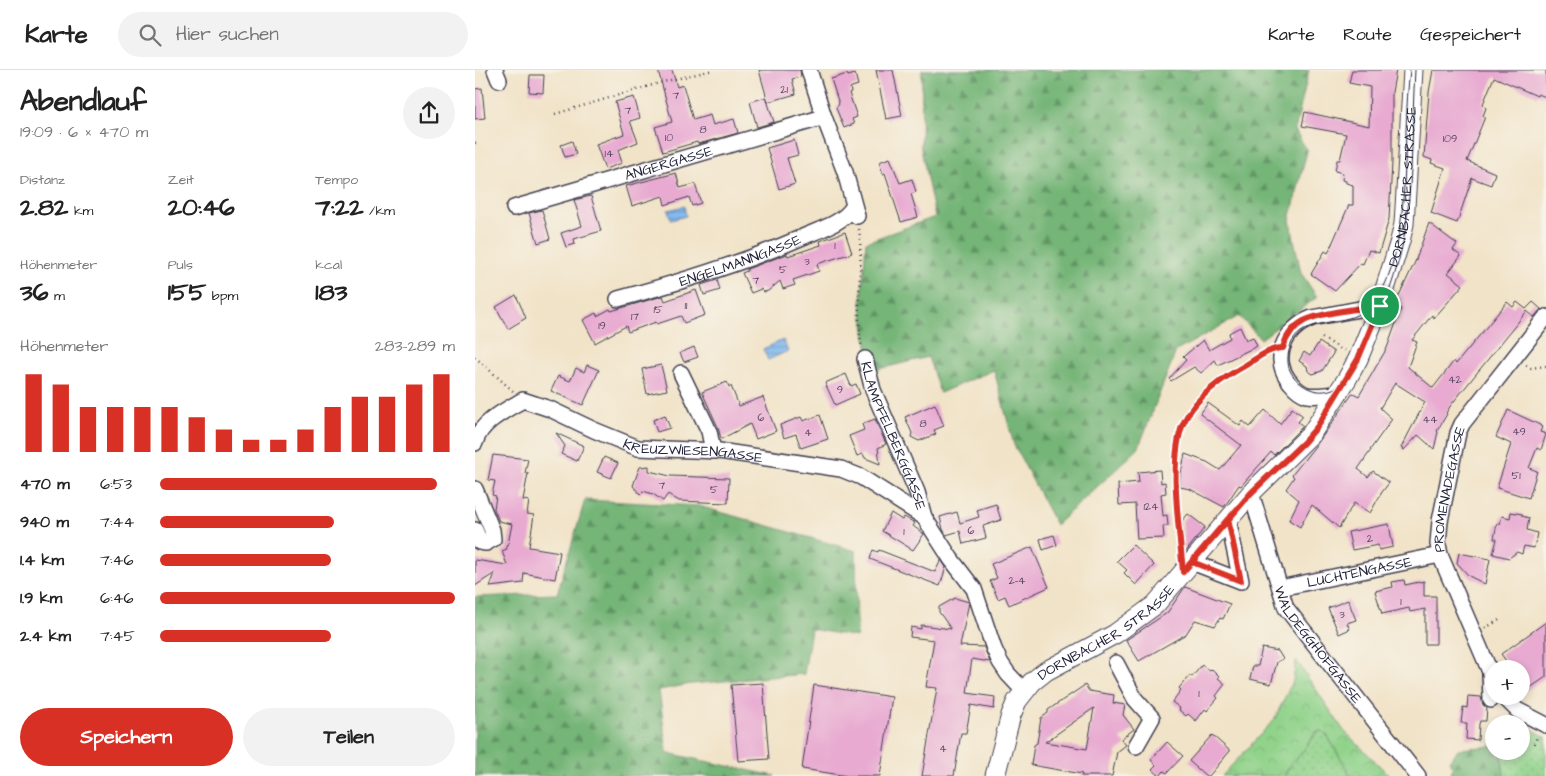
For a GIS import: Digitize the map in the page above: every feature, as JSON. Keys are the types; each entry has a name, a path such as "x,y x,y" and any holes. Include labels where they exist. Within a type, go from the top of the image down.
{"main road":[{"name":"DORNBACHER STRASSE","path":"995,776 1011,715 1024,691 1032,682 1047,671 1098,644 1142,616 1155,605 1251,493 1311,434 1338,394 1358,359 1380,306 1395,260 1403,224 1413,70"}],"street":[{"path":"809,70 823,117 845,172 855,213"},
{"name":"ANGERGASSE","path":"513,208 823,117"},
{"name":"ENGELMANNGASSE","path":"618,299 684,281 774,250 855,213"},
{"path":"1338,394 1306,394 1295,387 1286,377 1282,361 1283,348 1289,334 1303,322 1325,315 1380,306"},
{"name":"PROMENADEGASSE","path":"1485,661 1440,555 1438,544 1439,521 1458,433 1462,424 1546,317"},
{"name":"KLAMPFELBERGGASSE","path":"865,359 873,390 917,492 924,517 951,559 974,589 994,649 1008,674 1024,691"},
{"path":"681,373 709,431 713,451"},
{"path":"475,443 476,438 485,425 523,400"},
{"name":"KREUZWIESENGASSE","path":"523,400 549,409 593,430 639,448 713,451 797,462 852,472 924,517"},
{"path":"475,489 492,530 493,539 486,543 480,542 475,530"},
{"name":"WALDEGGHOFGASSE","path":"1251,493 1286,608 1418,776"},
{"path":"1188,567 1241,581 1228,519"},
{"name":"LUCHTENGASSE","path":"1280,588 1440,555"},
{"path":"1116,663 1135,698 1152,718 1136,746"},
{"path":"1509,705 1546,725"}],"path":[{"path":"555,114 663,82 713,70"},
{"path":"475,144 479,142"},
{"name":"KLAMPFELBERGGASSE","path":"855,213 861,255 859,284 860,331 865,359"},
{"path":"1322,338 1345,352"},
{"path":"1188,567 1176,477 1179,437 1182,426 1195,405 1225,378 1273,348 1283,348"},
{"path":"1515,356 1531,368 1546,366"},
{"path":"475,357 523,400"},
{"path":"1481,629 1501,619"}],"green space":[{"path":"922,70 1309,70 1295,130 1307,151 1290,220 1301,273 1317,297 1261,339 1239,316 1176,351 1138,449 1056,525 1014,445 994,370 940,393 928,357 871,371 861,304 866,242 935,217 921,149"},
{"path":"585,500 699,506 856,551 857,637 811,629 804,674 691,684 659,690 667,753 775,776 475,776 475,597 557,594"},
{"path":"1296,660 1344,731 1390,776 1351,776 1327,735 1322,731 1316,732 1287,770 1285,776 1222,776 1274,720 1293,681"},
{"path":"1530,729 1546,737 1546,776 1504,776 1502,760 1530,760"},
{"path":"1319,731 1325,732 1351,776 1285,776 1287,770"},
{"path":"1485,747 1485,760 1502,760 1504,776 1449,776 1453,768 1449,761 1459,749"}],"water":[{"path":"684,206 686,216 671,220 668,210"},
{"path":"783,340 788,351 768,360 763,349"}],"building":[{"path":"658,70 672,70 677,87 683,85 693,120 710,115 713,125 734,119 738,133 663,152 655,127 672,122"},
{"path":"759,70 800,70 801,77 792,79 796,94 768,102"},
{"path":"876,70 893,70 902,116 886,119"},
{"path":"1352,70 1396,70 1392,92 1392,162 1389,219 1379,253 1369,250 1363,264 1361,263 1335,291 1311,274 1325,251 1328,253 1349,205 1353,205 1353,185 1342,180 1343,173 1335,171 1337,160 1340,160 1346,134 1302,126 1305,112 1369,126 1370,87 1349,83"},
{"path":"1433,70 1546,70 1546,97 1538,94 1537,96 1494,77 1483,104 1486,108 1483,116 1485,117 1467,161 1495,173 1491,185 1472,178 1457,223 1431,213 1445,168 1431,163 1432,160 1424,157 1429,92"},
{"path":"847,74 848,76 855,74 858,85 850,88 851,92 849,93 857,117 852,119 854,124 844,128 836,108 839,104 831,79"},
{"path":"530,75 544,75 543,93 529,92"},
{"path":"482,88 485,118 475,119 475,89"},
{"path":"634,97 640,118 630,121 638,142 618,150 622,163 605,169 596,144 624,134 615,102"},
{"path":"766,97 774,122 757,127 750,102"},
{"path":"794,140 798,155 787,158 795,184 779,189 767,148"},
{"path":"572,141 576,154 565,157 561,145"},
{"path":"890,158 900,183 912,179 916,192 911,194 918,217 901,222 885,173 883,174 879,162"},
{"path":"676,173 680,188 695,184 701,203 692,206 689,197 665,205 663,196 632,206 626,186"},
{"path":"591,196 601,231 574,239 575,244 566,247 561,233 582,226 574,200"},
{"path":"542,210 550,239 538,243 529,213"},
{"path":"1429,223 1457,244 1453,250 1461,256 1448,273 1463,285 1434,318 1432,315 1412,340 1417,342 1408,367 1433,388 1454,361 1456,364 1507,302 1513,307 1517,302 1526,309 1533,302 1541,309 1534,317 1527,311 1451,405 1437,431 1434,449 1418,435 1404,450 1401,448 1425,402 1395,383 1380,408 1392,419 1358,469 1368,477 1373,471 1389,483 1370,513 1354,503 1339,528 1312,505 1300,527 1289,520 1299,500 1286,489 1294,477 1292,475 1320,440 1353,393 1359,396 1387,348 1401,309 1395,304 1415,262"},
{"path":"845,232 852,253 817,264 819,271 793,280 795,285 783,289 780,281 768,291 764,292 761,289 751,293 742,273 747,271 747,269 787,254 788,256 821,245 820,241"},
{"path":"717,280 720,290 704,295 701,285"},
{"path":"696,290 705,315 684,323 681,316 628,332 626,326 595,343 583,320 596,313 597,316 610,309 611,311 663,296 665,301"},
{"path":"516,295 526,318 508,329 496,307"},
{"path":"1240,327 1246,340 1253,337 1257,346 1218,365 1215,360 1201,373 1194,367 1171,381 1169,379 1186,360 1183,357 1203,340 1209,350 1230,338 1229,333"},
{"path":"1319,342 1334,352 1322,371 1313,374 1308,371 1307,366 1299,361 1304,352 1310,356"},
{"path":"694,347 698,357 684,362 680,353"},
{"path":"587,365 599,370 583,405 551,391 558,376 570,381 576,368 584,372"},
{"path":"661,365 667,390 647,394 642,369"},
{"path":"846,374 851,386 856,384 860,394 835,405 825,383"},
{"path":"727,382 729,387 731,386 739,406 763,397 776,431 756,439 750,424 721,439 718,427 702,392"},
{"path":"1208,403 1240,426 1243,421 1250,427 1265,410 1280,424 1292,408 1303,416 1298,422 1303,426 1274,455 1271,452 1241,486 1239,485 1224,507 1190,489 1180,487 1185,454 1207,462 1220,470 1241,445 1200,414"},
{"path":"935,404 944,426 934,430 936,434 919,441 911,437 912,433 905,417"},
{"path":"1508,410 1540,425 1542,427 1540,432 1546,434 1541,450 1537,448 1529,468 1537,471 1529,498 1497,488 1511,444 1496,437"},
{"path":"665,415 670,428 657,432 653,420"},
{"path":"820,415 828,439 801,448 796,434 784,438 780,425 801,417 803,421"},
{"path":"875,419 886,444 878,448 880,464 865,458 863,454 857,456 849,436 864,430 862,424"},
{"path":"556,433 584,446 577,461 561,454 565,446"},
{"path":"493,455 528,459 525,473 528,473 523,500 529,501 527,514 534,515 529,547 560,552 555,579 524,573 523,583 490,587 495,573 475,586 475,560 507,565 502,551 507,549 506,545 508,544 512,524 499,521 494,509 496,496 492,495 495,481 488,480"},
{"path":"604,457 618,463 611,478 597,472"},
{"path":"649,466 649,471 670,476 729,478 728,503 679,501 668,494 663,501 653,494 643,491 640,494 633,486 640,467"},
{"path":"1160,470 1161,483 1165,482 1166,493 1161,494 1163,516 1167,515 1168,526 1163,526 1164,538 1137,539 1135,504 1119,505 1118,484 1139,482 1138,472"},
{"path":"996,504 1001,520 983,526 986,538 963,544 960,531 946,535 940,517 957,512 960,523 979,517 977,510"},
{"path":"1511,512 1522,514 1522,516 1529,518 1527,530 1537,533 1534,548 1524,546 1522,554 1517,552 1509,558 1493,554 1497,539 1494,539 1497,523 1500,524 1502,516 1510,518"},
{"path":"891,513 902,520 904,517 915,523 913,526 924,534 913,550 882,531"},
{"path":"1188,514 1205,527 1185,553 1182,521"},
{"path":"1389,524 1393,547 1379,550 1378,545 1352,550 1348,532"},
{"path":"1054,535 1057,545 1043,550 1040,539"},
{"path":"1133,545 1154,565 1136,585 1124,573 1127,570 1117,561"},
{"path":"1032,547 1049,587 1009,605 1005,596 998,599 990,581 997,578 991,564"},
{"path":"873,550 878,552 879,550 935,572 941,560 946,567 940,586 870,559"},
{"path":"1459,553 1490,559 1485,584 1469,576 1457,563"},
{"path":"1404,580 1405,585 1424,581 1424,596 1436,596 1436,644 1425,644 1425,609 1410,612 1409,608 1382,614 1375,591 1393,587 1392,582"},
{"path":"1185,587 1230,604 1223,619 1220,618 1215,626 1195,620 1186,634 1139,661 1126,640 1167,613"},
{"path":"955,598 969,602 960,646 984,647 990,662 972,659 967,693 995,697 994,709 971,705 966,733 961,733 954,776 922,776 937,688 926,687 934,640 910,637 911,627 921,629 921,625 951,629 939,612 939,607"},
{"path":"1348,600 1356,620 1347,623 1350,629 1339,634 1328,608"},
{"path":"1546,622 1546,677 1530,688 1530,660 1505,660 1501,654"},
{"path":"1262,648 1278,651 1283,659 1277,662 1271,684 1250,679 1253,666 1258,666"},
{"path":"1202,665 1210,671 1212,669 1225,684 1216,696 1218,698 1207,711 1205,709 1196,721 1188,714 1186,716 1172,702 1181,690 1179,688"},
{"path":"763,683 769,759 738,761 731,685"},
{"path":"814,685 892,697 880,776 848,776 802,769"},
{"path":"1085,685 1089,691 1114,695 1113,703 1125,705 1123,715 1134,729 1121,739 1126,745 1117,752 1112,776 1081,776 1082,774 1031,765 1041,718 1048,713 1048,710","holes":["1094,708 1087,749 1045,742"]},
{"path":"1468,696 1481,697 1483,705 1487,708 1485,721 1480,721 1479,724 1478,740 1466,739 1467,723 1461,723 1463,707 1467,708"},
{"path":"1212,735 1230,751 1209,776 1206,776 1189,761"},
{"path":"1167,742 1183,756 1167,773 1164,771 1160,776 1152,769 1156,765 1151,760"}],"tram line":[{"path":"1410,70 1402,213 1398,241 1391,268 1381,293 1369,308 1352,317 1308,328 1295,338 1290,346 1289,368 1299,382 1313,390 1324,391 1336,388 1350,376 1374,328 1394,276 1403,242 1408,206 1415,70"}],"route":[{"path":"1380,306 1311,318 1303,322 1289,334 1283,348 1273,348 1232,373 1195,405 1182,426 1177,462 1176,493 1183,572 1228,519 1241,581 1192,562 1228,519 1251,493 1317,427 1358,359 1380,306"}]}
